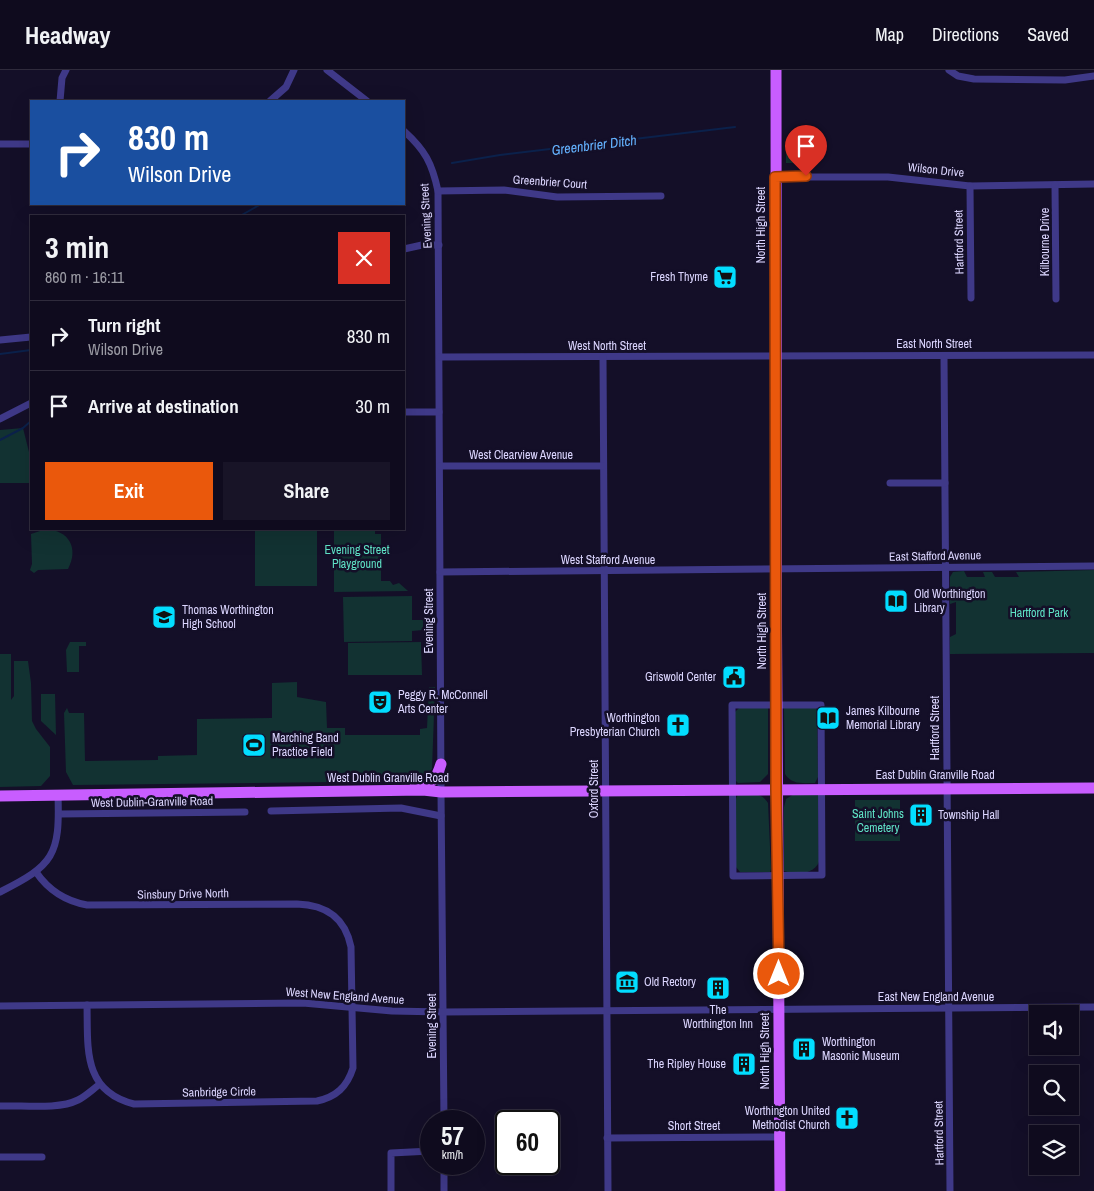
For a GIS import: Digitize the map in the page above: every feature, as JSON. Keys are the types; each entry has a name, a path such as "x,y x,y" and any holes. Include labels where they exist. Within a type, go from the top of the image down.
{"main road":[{"name":"North High Street","path":"776,70 776,789 780,1191"},
{"path":"407,790 433,781 437,777 441,764"},
{"name":"East Dublin Granville Road","path":"776,789 1094,788"},
{"name":"West Dublin Granville Road","path":"0,796 407,790 440,792 776,789"}],"street":[{"path":"60,100 62,78 66,70"},
{"path":"271,100 286,87 294,70"},
{"path":"327,70 366,100"},
{"path":"949,70 958,76 974,79 1065,80 1094,76"},
{"name":"Evening Street","path":"405,132 424,152 431,163 438,191 440,792 444,1110"},
{"path":"0,144 30,144"},
{"name":"Wilson Drive","path":"775,177 888,177 970,186 1094,184"},
{"name":"Kilbourne Drive","path":"1055,185 1056,299"},
{"name":"Hartford Street","path":"970,186 971,298"},
{"name":"Greenbrier Court","path":"438,191 504,190 557,197 661,196"},
{"path":"405,249 439,244"},
{"path":"0,340 30,337"},
{"name":"East North Street","path":"775,356 1094,354"},
{"name":"West North Street","path":"440,357 775,356"},
{"name":"Hartford Street","path":"944,356 950,1191"},
{"name":"Oxford Street","path":"603,357 608,1191"},
{"path":"0,419 30,404"},
{"path":"405,412 439,412"},
{"name":"West Clearview Avenue","path":"440,466 603,466"},
{"path":"890,483 945,483"},
{"name":"East Stafford Avenue","path":"776,569 1094,566"},
{"name":"West Stafford Avenue","path":"440,572 776,569"},
{"path":"732,705 776,705 821,705 822,875 733,876 732,705"},
{"path":"0,892 36,872 48,861 55,847 58,831 58,795"},
{"path":"271,811 402,808 441,816"},
{"name":"West Dublin-Granville Road","path":"59,814 245,812"},
{"name":"Sinsbury Drive North","path":"36,872 49,888 57,894 71,901 87,905 297,904 320,907 337,918 347,933 351,947 352,1008"},
{"name":"West New England Avenue","path":"0,1006 303,1003 392,1011 443,1012 779,1009"},
{"path":"0,1106 70,1103 100,1084 90,1065 88,1055 87,1006"},
{"name":"East New England Avenue","path":"779,1009 1094,1007"},
{"name":"Sanbridge Circle","path":"100,1084 114,1096 127,1102 139,1104 317,1101 326,1099 342,1089 350,1077 353,1068 352,1008"},
{"name":"Short Street","path":"608,1138 780,1137"},
{"path":"391,1191 391,1153 420,1152"},
{"path":"0,1157 42,1157"},
{"path":"444,1175 444,1191"}],"green space":[{"path":"786,139 793,139 796,145 797,154 794,163 786,163"},
{"path":"23,428 30,456 30,483 0,483 0,430"},
{"path":"43,530 59,532 69,540 73,553 68,569 38,570 34,573 30,570 32,564 31,534"},
{"path":"255,530 317,530 317,586 255,586"},
{"name":"Evening Street Playground","path":"334,530 375,530 375,534 381,534 381,581 390,581 393,585 399,583 408,591 334,592"},
{"name":"Hartford Park","path":"1094,570 1094,653 950,654 950,637 956,634 956,602 950,604 950,577 953,572 964,571 967,577 985,577 983,572 992,572 995,577 1019,577 1016,572"},
{"path":"412,596 412,620 423,620 423,630 412,631 412,641 344,642 343,597"},
{"path":"70,642 86,642 86,646 79,646 79,672 67,672 66,650"},
{"path":"421,642 422,675 348,675 348,643"},
{"path":"0,654 11,654 11,700 14,696 14,661 28,661 31,683 32,721 50,747 50,776 41,786 0,787"},
{"path":"297,682 297,697 326,702 327,728 345,728 345,735 420,735 420,729 427,728 429,687 435,687 432,769 420,781 73,785 66,772 64,713 67,708 69,713 84,713 85,761 158,760 158,756 197,755 197,719 272,718 272,683"},
{"path":"41,694 55,694 56,735 41,721"},
{"path":"768,707 768,774 760,782 738,783 736,781 735,712 739,708"},
{"path":"784,708 816,708 817,710 818,777 815,783 794,782 785,774"},
{"path":"738,794 759,795 768,803 770,872 740,872 736,867 736,799"},
{"path":"794,794 818,795 819,862 813,869 804,873 784,871 784,807 786,799"},
{"name":"Saint Johns Cemetery","path":"855,800 900,800 900,841 855,841"}],"waterway":[{"name":"Greenbrier Ditch","path":"452,163 500,155 735,127"},
{"name":"Greenbrier Ditch","path":"242,215 259,205"},
{"path":"0,354 30,350"},
{"name":"Greenbrier Ditch","path":"0,440 23,428 30,422"}],"place":[{"name":"Fresh Thyme","path":"725,277"},
{"name":"Old Worthington Library","path":"896,601"},
{"name":"Thomas Worthington High School","path":"164,617"},
{"name":"Griswold Center","path":"734,677"},
{"name":"Peggy R. McConnell Arts Center","path":"380,702"},
{"name":"James Kilbourne Memorial Library","path":"828,718"},
{"name":"Worthington Presbyterian Church","path":"678,725"},
{"name":"Marching Band Practice Field","path":"254,745"},
{"name":"Township Hall","path":"921,815"},
{"name":"Old Rectory","path":"627,982"},
{"name":"The Worthington Inn","path":"718,988"},
{"name":"Worthington Masonic Museum","path":"804,1049"},
{"name":"The Ripley House","path":"744,1064"},
{"name":"Worthington United Methodist Church","path":"847,1118"}],"route":[{"path":"779,974 776,789 775,177 806,176"}]}
